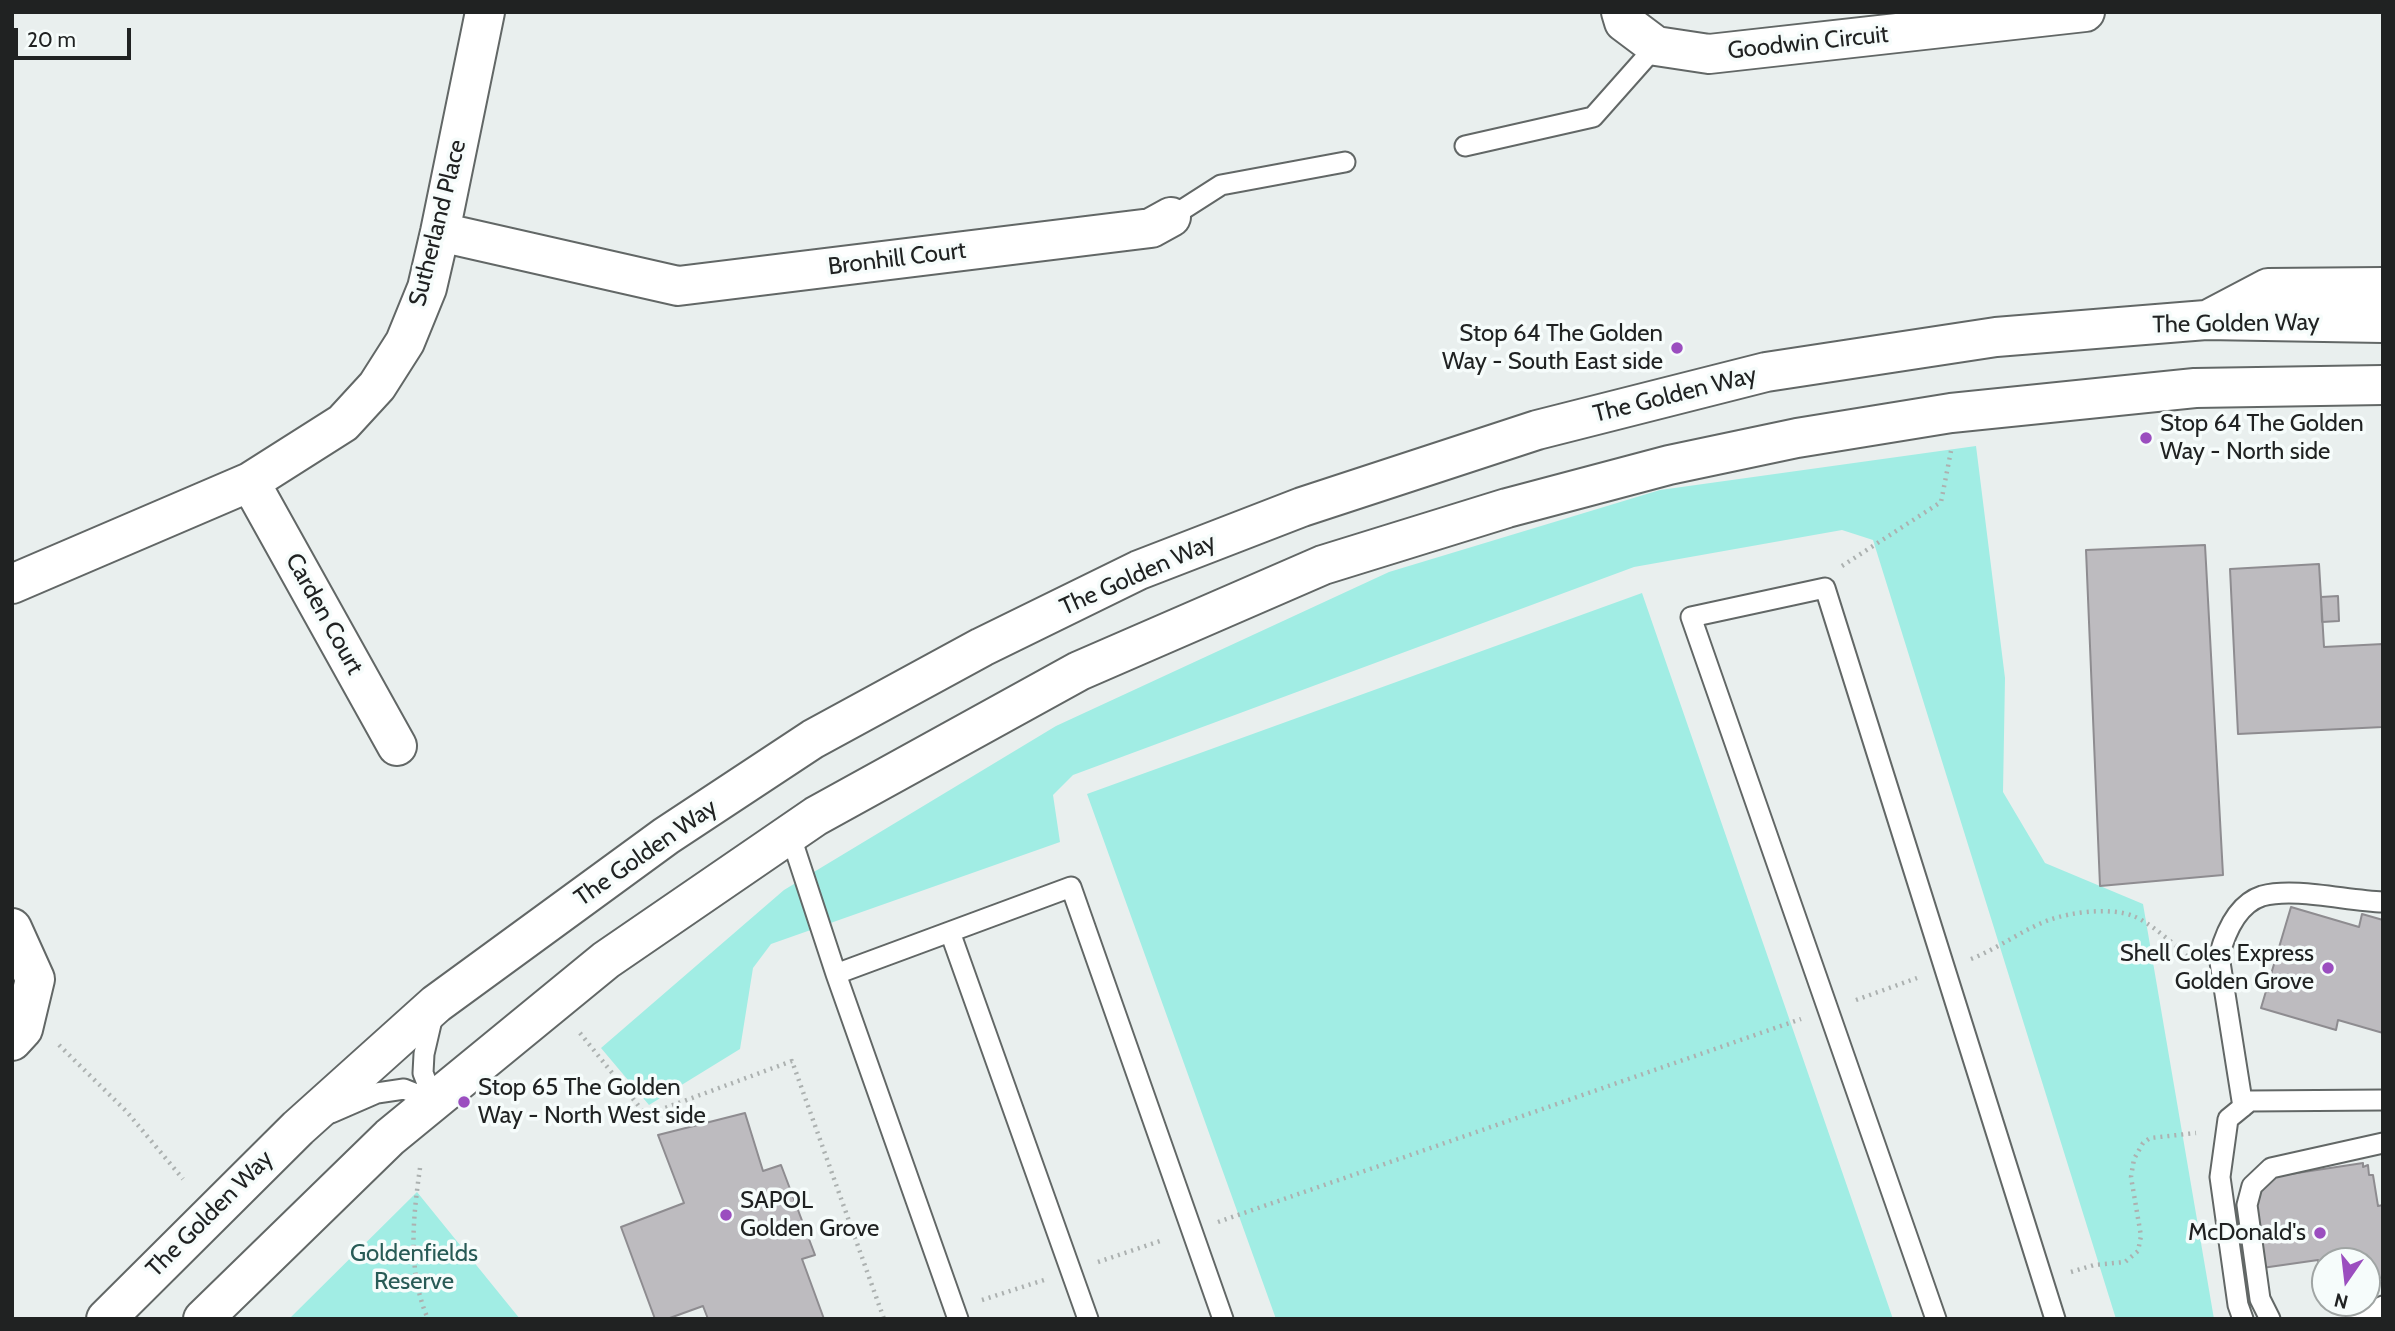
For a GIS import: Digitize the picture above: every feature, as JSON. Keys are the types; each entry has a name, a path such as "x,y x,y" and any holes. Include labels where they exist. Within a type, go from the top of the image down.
{"main road":[{"name":"Sutherland Place","path":"12,583 250,482 343,423 377,386 405,342 427,288 485,12"},
{"name":"Goodwin Circuit","path":"1621,12 1624,22 1656,46 1709,54 2085,12"},
{"name":"Bronhill Court","path":"440,232 678,285 1151,228 1171,217"},
{"path":"2206,320 2268,288 2383,287"},
{"name":"The Golden Way","path":"106,1319 298,1128 436,1004 666,836 813,739 982,647 1152,565 1301,507 1537,430 1766,372 1996,337 2206,320 2383,323"},
{"path":"203,1319 390,1137 606,960 816,816 1079,671 1323,565 1507,508 1670,464 1797,438 1951,412 2195,388 2383,385"},
{"name":"Carden Court","path":"250,482 397,746"},
{"path":"12,928 35,979 18,1035"}],"lane":[{"path":"1465,146 1593,117 1656,46"},
{"name":"Bronhill Court","path":"1171,217 1221,185 1345,162"},
{"path":"1936,1319 1691,617 1825,588 2055,1319"},
{"path":"790,834 836,974 957,1314"},
{"path":"836,974 1071,887 1223,1319"},
{"path":"2243,1107 2219,956 2225,933 2241,911 2260,897 2294,893 2383,902"},
{"path":"950,932 1088,1319"},
{"path":"434,1101 423,1073 424,1054 436,1004"},
{"path":"298,1128 377,1093 404,1089 434,1101"},
{"path":"2243,1319 2238,1305 2220,1177 2228,1119 2250,1101 2383,1100"},
{"path":"2270,1319 2260,1299 2247,1205 2252,1186 2272,1168 2380,1143"},
{"path":"2356,1319 2383,1307"}],"path":[{"path":"1825,588 1834,570 1941,502 1952,445"},
{"path":"957,1314 1071,1271 1945,968 1994,950 2048,920 2093,910 2134,916 2178,947 2205,974 2223,984"},
{"path":"575,1027 646,1115 792,1061 884,1319"},
{"path":"18,1035 56,1043 127,1112 183,1179"},
{"path":"2043,1280 2094,1265 2125,1262 2138,1251 2141,1236 2131,1177 2134,1158 2143,1143 2151,1138 2187,1132"},
{"path":"420,1168 412,1256 420,1301 428,1319"}],"green space":[{"path":"1976,446 2005,678 2003,792 2045,863 2143,904 2214,1319 2116,1319 1873,540 1842,530 1634,567 1073,775 1053,795 1060,842 771,944 753,968 740,1049 649,1105 601,1048 784,890 1056,726 1389,572 1660,490"},
{"path":"1642,593 1893,1319 1276,1319 1087,794"},
{"name":"Goldenfields Reserve","path":"417,1192 520,1319 289,1319"}],"building":[{"path":"2205,545 2223,875 2100,886 2086,550"},
{"path":"2319,564 2324,647 2383,644 2383,727 2238,734 2230,569"},
{"path":"2338,596 2339,621 2322,622 2321,597"},
{"name":"Shell Coles Express Golden Grove","path":"2291,907 2359,927 2362,914 2383,920 2383,1033 2338,1020 2336,1030 2261,1008"},
{"name":"SAPOL Golden Grove","path":"745,1113 763,1171 781,1165 815,1255 802,1259 824,1319 708,1319 703,1306 667,1319 655,1319 621,1227 684,1203 658,1135"},
{"name":"McDonald's","path":"2363,1163 2363,1167 2368,1165 2369,1175 2373,1175 2378,1206 2383,1205 2383,1277 2381,1247 2311,1247 2311,1261 2262,1268 2251,1180"}],"place":[{"name":"Stop 64 The Golden Way - South East side","path":"1677,348"},
{"name":"Stop 64 The Golden Way - North side","path":"2146,438"},
{"name":"Shell Coles Express Golden Grove","path":"2328,968"},
{"name":"Stop 65 The Golden Way - North West side","path":"464,1102"},
{"name":"SAPOL Golden Grove","path":"726,1215"},
{"name":"McDonald's","path":"2320,1233"}]}
